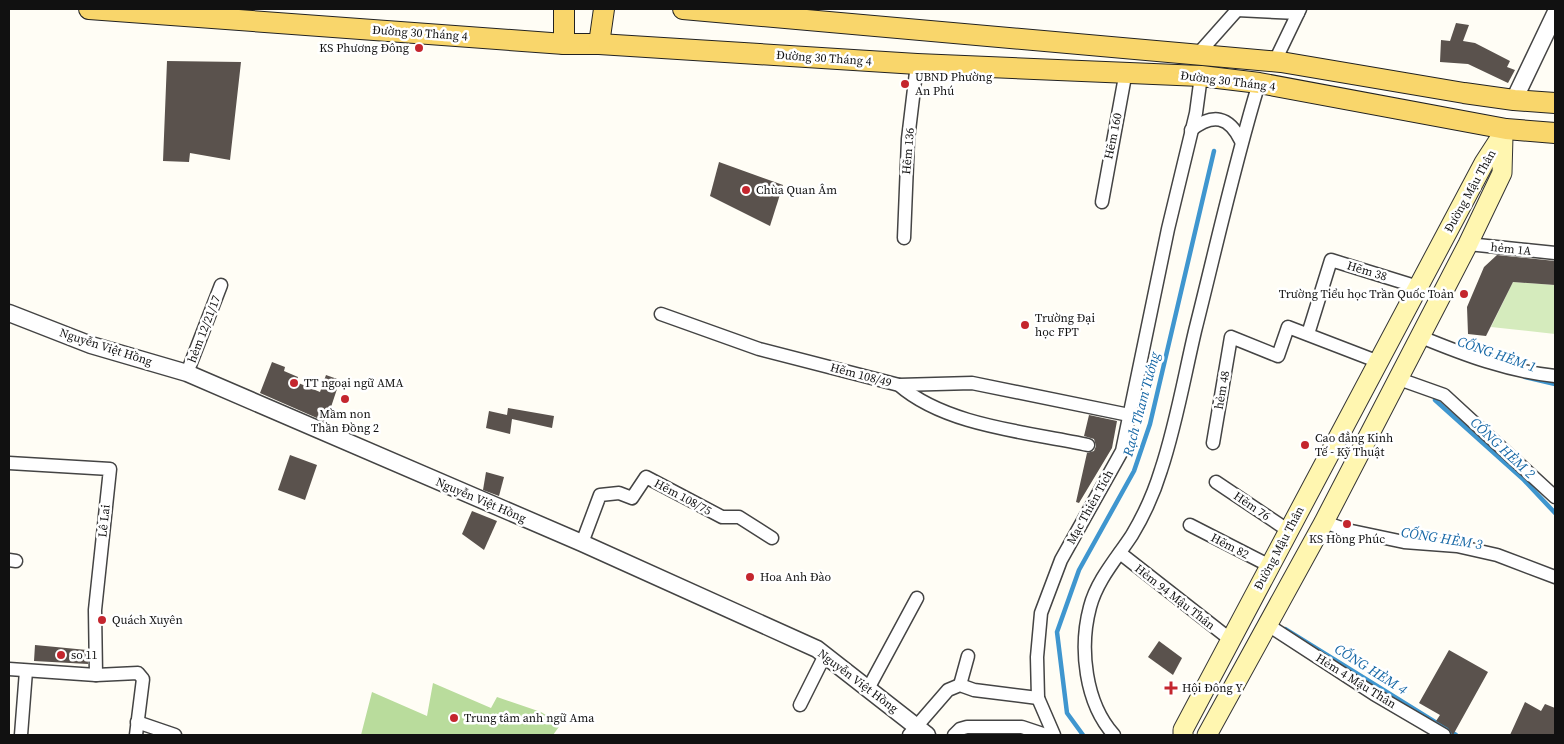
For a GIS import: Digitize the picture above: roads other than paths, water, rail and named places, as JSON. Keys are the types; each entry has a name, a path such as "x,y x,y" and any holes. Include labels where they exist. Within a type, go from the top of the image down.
{"main road":[{"name":"Đường 30 Tháng 4","path":"88,9 564,44 600,44 917,64 1126,71 1201,76 1259,83 1504,132 1555,133"},
{"path":"564,9 564,44"},
{"path":"600,44 604,9"},
{"name":"Đường 30 Tháng 4","path":"683,9 1275,61 1514,100 1555,102"},
{"path":"1504,132 1514,100"},
{"name":"Đường Mậu Thân","path":"1207,735 1324,522 1468,244 1502,173 1504,132"},
{"name":"Đường Mậu Thân","path":"1183,735 1183,730 1378,362 1484,163 1504,132"},
{"path":"1427,270 1450,280"}],"street":[{"path":"1198,54 1237,10 1299,11 1275,61"},
{"path":"1514,100 1555,14"},
{"name":"Hẽm 136","path":"904,238 908,139 917,64"},
{"name":"Hẽm 160","path":"1102,202 1126,71"},
{"name":"Mạc Thiên Tích","path":"1054,735 1038,698 1037,657 1041,613 1061,560 1122,451 1201,76"},
{"path":"1114,735 1100,718 1092,699 1087,670 1086,640 1090,607 1097,587 1140,522 1162,469 1184,388 1241,141 1259,83"},
{"path":"1191,130 1200,123 1218,118 1229,123 1241,141"},
{"name":"hẻm 1A","path":"1468,244 1555,253"},
{"name":"Hẽm 38","path":"1308,334 1332,260 1418,287"},
{"name":"hẻm 12/21/17","path":"187,373 221,285"},
{"name":"Nguyễn Việt Hồng","path":"9,313 91,345 187,373 582,543 817,650 868,687 917,732"},
{"name":"Hẽm 108/49","path":"661,314 759,349 898,385 912,397 947,414 1088,444"},
{"name":"hẻm 48","path":"1213,443 1231,337 1278,356 1288,327 1308,334"},
{"path":"1308,334 1378,362"},
{"path":"1421,337 1487,363 1530,374 1555,376"},
{"path":"1399,379 1444,395 1555,497"},
{"path":"898,385 972,383 1129,415"},
{"name":"Lê Lai","path":"9,463 110,469 94,610 96,675"},
{"name":"Hẽm 108/75","path":"582,543 600,495 619,493 632,498 646,477 722,517 739,517 772,538"},
{"name":"Hẽm 76","path":"1216,482 1289,530"},
{"path":"1324,522 1347,530 1404,542 1457,546 1497,555 1555,577"},
{"name":"Hẽm 82","path":"1190,525 1270,566"},
{"name":"Hẻm 94 Mậu Thân","path":"1120,553 1231,640"},
{"path":"868,687 917,598"},
{"name":"Hẻm 4 Mậu Thân","path":"1268,626 1374,694 1444,735"},
{"path":"800,705 825,655"},
{"path":"917,732 948,690 960,684 968,656"},
{"path":"9,669 96,675 138,673 142,675 136,735"},
{"path":"21,735 26,671"},
{"path":"960,684 974,690 1038,698"},
{"path":"137,722 175,735"},
{"path":"954,735 960,729 967,727 1034,729 1046,735"}],"waterway":[{"name":"Rạch Tham Tướng","path":"1083,735 1067,713 1057,632 1079,570 1134,471 1150,424 1214,151"},
{"name":"CỐNG HẺM 1","path":"1525,377 1555,384"},
{"name":"CỐNG HẺM 2","path":"1435,400 1523,479 1555,513"},
{"name":"CỐNG HẺM 4","path":"1285,629 1456,735"}],"place":[{"name":"KS Phương Đông","path":"419,48"},
{"name":"UBND Phường An Phú","path":"905,84"},
{"name":"Chùa Quan Âm","path":"746,190"},
{"name":"Trường Tiểu học Trần Quốc Toản","path":"1464,294"},
{"name":"Trường Đại học FPT","path":"1025,325"},
{"name":"TT ngoại ngữ AMA","path":"294,383"},
{"name":"Mầm non Thần Đồng 2","path":"345,399"},
{"name":"Cao đẳng Kinh Tế - Kỹ Thuật","path":"1305,445"},
{"name":"KS Hồng Phúc","path":"1347,524"},
{"name":"Hoa Anh Đào","path":"750,577"},
{"name":"Quách Xuyên","path":"102,620"},
{"name":"so 11","path":"61,655"},
{"name":"Hội Đông Y","path":"1171,688"},
{"name":"Trung tâm anh ngữ Ama","path":"454,718"}],"water label":[{"name":"CỐNG HẺM 3","path":"1442,538"}]}
